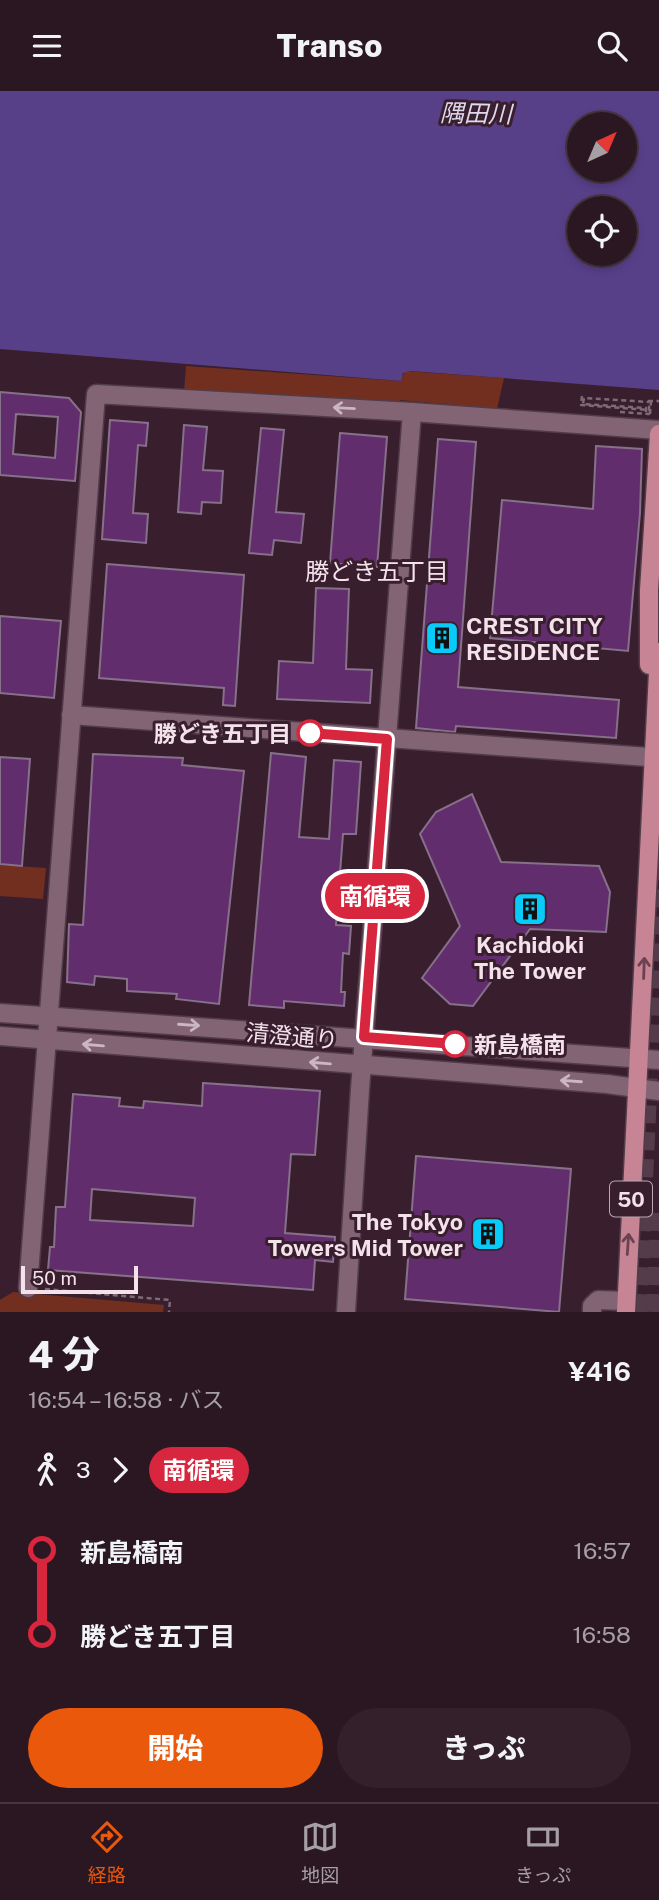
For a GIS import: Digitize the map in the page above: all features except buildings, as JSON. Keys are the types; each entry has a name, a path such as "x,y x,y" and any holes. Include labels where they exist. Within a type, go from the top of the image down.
{"main road":[{"path":"648,868 644,817 648,758 649,590 659,432"},
{"name":"50","path":"626,1307 641,1061 659,652"},
{"path":"643,1002 659,1013"}],"street":[{"path":"28,1288 96,394 412,412 659,432"},
{"path":"346,1312 361,1066 412,412"},
{"path":"71,715 648,758"},
{"name":"清澄通り","path":"0,1013 364,1037 641,1061 659,1060"},
{"name":"清澄通り","path":"0,1036 639,1087 659,1091"},
{"path":"592,1312 592,1306 598,1300 626,1307"}],"path":[{"path":"643,408 583,404 584,398 649,402 649,410 581,405 582,396 659,401"},
{"path":"620,412 650,414 651,401"},
{"path":"28,1288 170,1300 169,1312"}],"shaded area":[{"path":"186,366 400,381 405,371 504,378 497,409 400,400 399,407 184,392"},
{"path":"0,865 46,868 43,899 0,896"},
{"path":"13,1292 164,1305 163,1312 0,1312 0,1300"}],"water":[{"name":"隅田川","path":"0,91 659,91 659,390 411,371 403,373 401,381 0,349"}],"tunnel":[{"path":"638,1312 659,854"},
{"path":"655,1312 659,1211"}],"bus line":[{"name":"南循環","path":"310,733 387,739 364,1037 455,1044"}],"place":[{"name":"CREST CITY RESIDENCE","path":"442,638"},
{"name":"勝どき五丁目","path":"310,733"},
{"name":"Kachidoki The Tower","path":"530,909"},
{"name":"新島橋南","path":"455,1044"},
{"name":"The Tokyo Towers Mid Tower","path":"488,1234"}],"district":[{"name":"勝どき五丁目","path":"377,571"}]}
